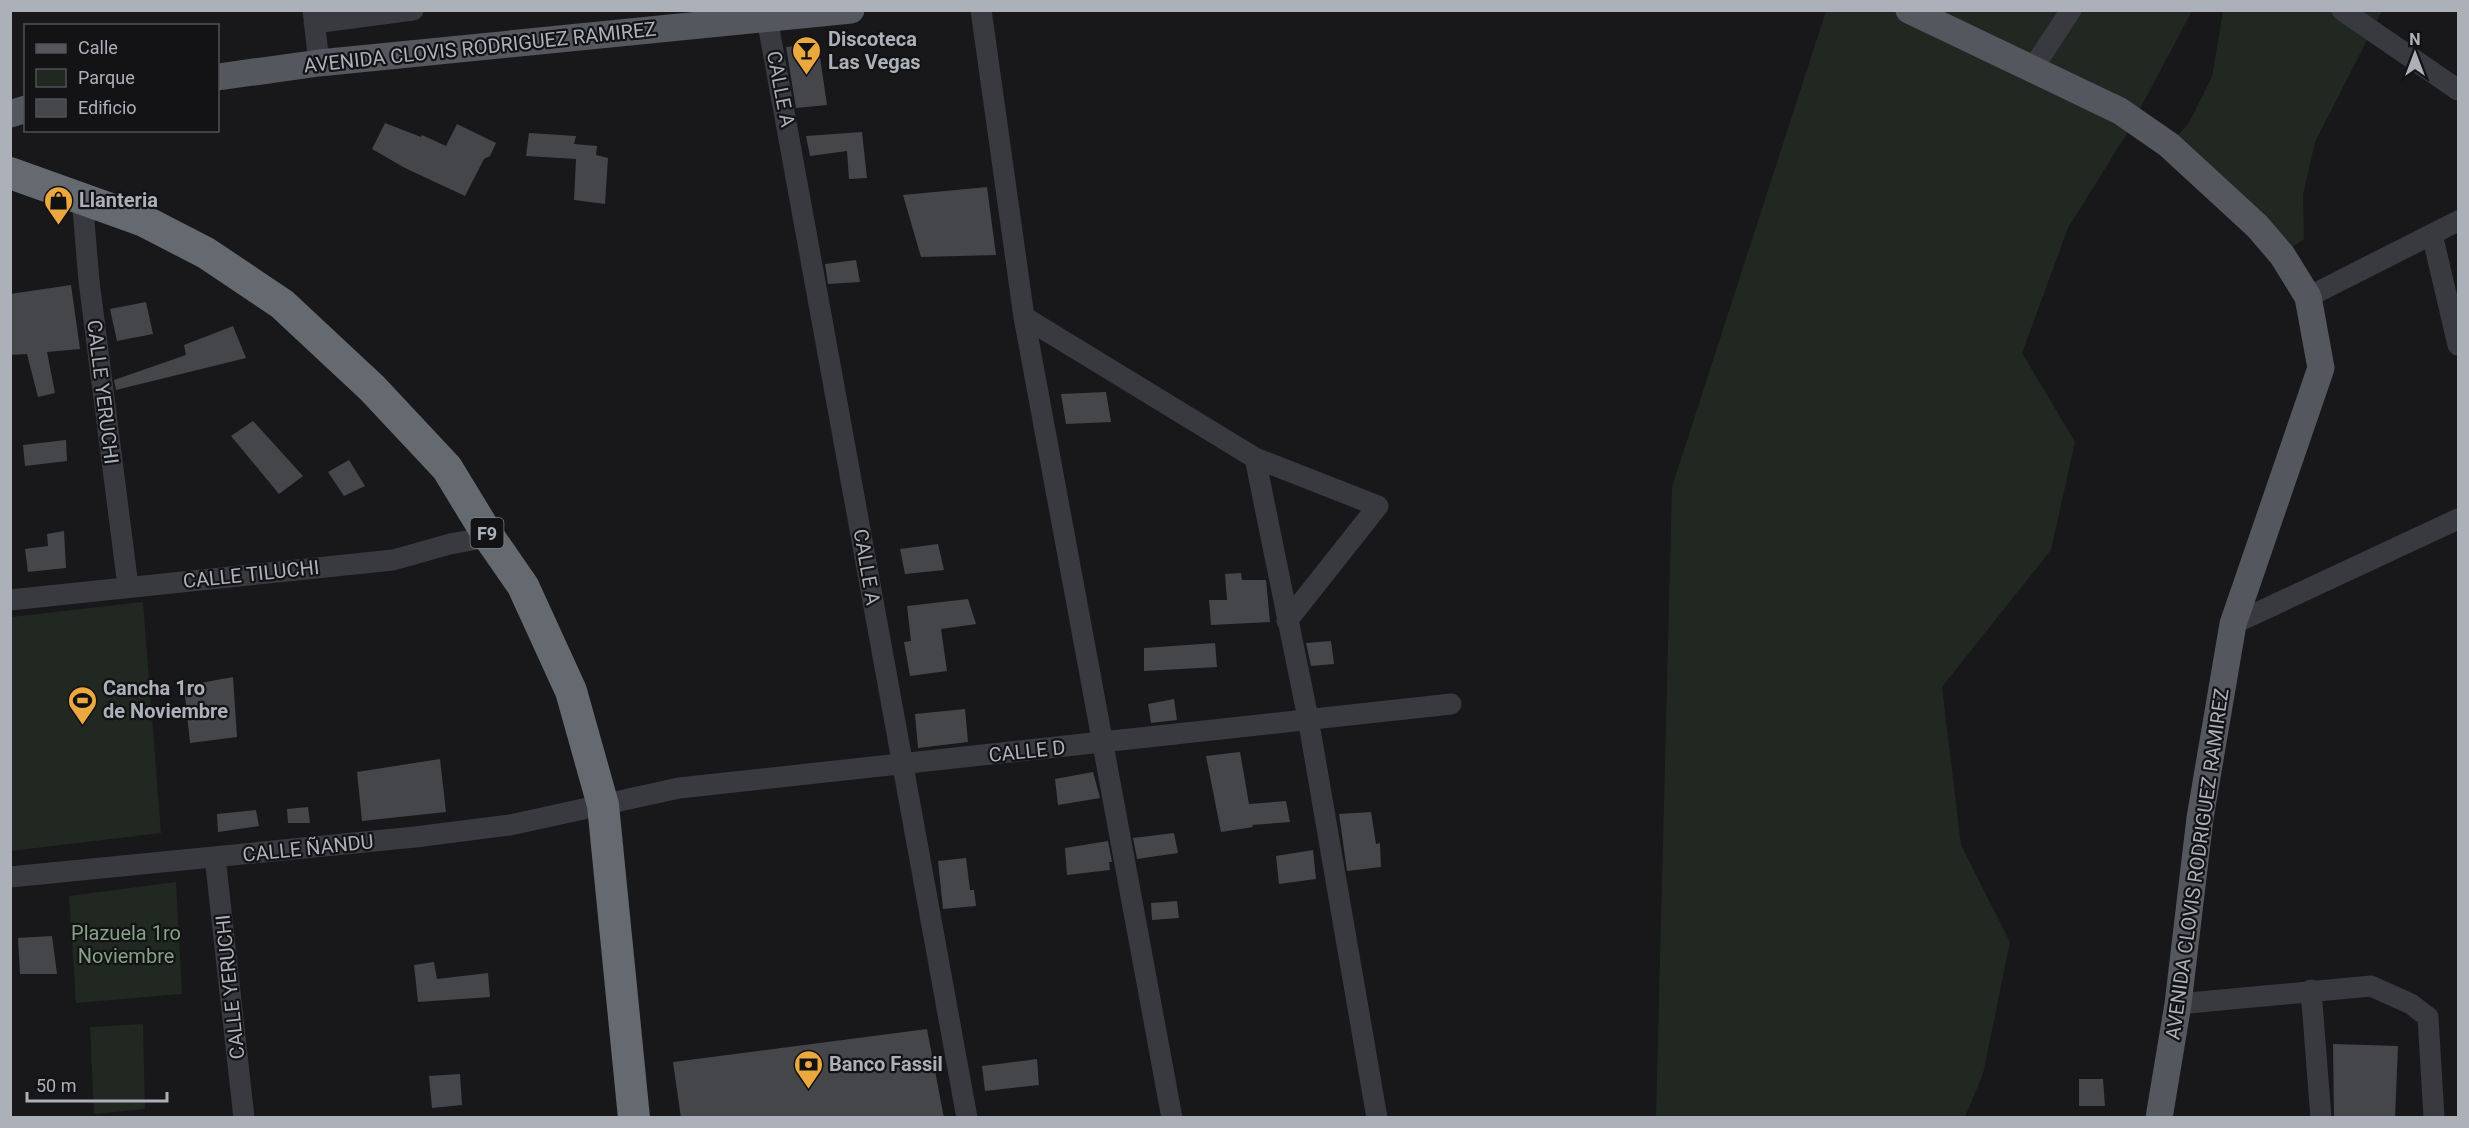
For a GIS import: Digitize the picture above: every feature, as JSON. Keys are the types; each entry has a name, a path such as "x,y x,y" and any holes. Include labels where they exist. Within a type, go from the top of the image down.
{"highway":[{"name":"F9","path":"10,173 144,221 206,253 282,304 372,388 447,468 489,537 523,586 571,691 603,805 634,1118"}],"main road":[{"name":"AVENIDA CLOVIS RODRIGUEZ RAMIREZ","path":"219,77 319,63 769,14 851,10"},
{"name":"AVENIDA CLOVIS RODRIGUEZ RAMIREZ","path":"1910,10 2120,111 2169,145 2257,226 2282,255 2308,297 2321,368 2234,624 2200,818 2178,1004 2158,1117"}],"street":[{"path":"319,63 313,17 413,10"},
{"path":"981,10 1024,317 1172,1118"},
{"path":"2033,68 2071,10"},
{"path":"2342,10 2458,90"},
{"name":"CALLE A","path":"769,14 967,1118"},
{"name":"CALLE YERUCHI","path":"82,197 90,293 128,586"},
{"path":"2308,297 2458,221"},
{"path":"2432,234 2458,345"},
{"path":"1024,317 1255,458 1378,506 1287,621"},
{"path":"1255,458 1308,718 1377,1118"},
{"path":"2234,624 2458,519"},
{"name":"CALLE TILUCHI","path":"10,600 393,560 450,544 489,537"},
{"name":"CALLE D","path":"603,805 679,788 1451,704"},
{"name":"CALLE ÑANDU","path":"10,877 415,837 510,825 603,805"},
{"name":"CALLE YERUCHI","path":"215,857 244,1118"},
{"path":"2178,1004 2371,986 2411,1004 2428,1017 2434,1118"},
{"path":"2311,990 2321,1118"}],"green space":[{"path":"1826,11 2192,11 2126,135 2068,228 2022,353 2075,442 2051,550 1942,687 1961,845 2010,942 1983,1074 1965,1117 1656,1118 1672,487"},
{"path":"2223,11 2382,11 2315,142 2303,195 2304,239 2282,255 2169,145 2189,123 2212,77"},
{"name":"Cancha 1ro de Noviembre","path":"143,602 161,833 11,851 11,617"},
{"name":"Plazuela 1ro Noviembre","path":"176,882 182,994 76,1003 69,896"},
{"path":"143,1024 145,1109 94,1114 90,1027"}],"building":[{"name":"Discoteca Las Vegas","path":"818,44 827,105 796,108 786,47"},
{"path":"385,123 421,137 422,135 446,146 457,124 496,143 490,156 484,159 465,196 405,168 372,149"},
{"path":"862,132 867,178 849,179 847,151 810,156 806,136"},
{"path":"529,133 576,136 574,144 597,146 596,155 608,158 605,204 574,200 576,159 526,156"},
{"path":"987,187 996,255 921,257 903,195"},
{"path":"856,260 860,282 828,284 825,264"},
{"path":"71,285 80,349 47,352 55,393 38,397 27,354 10,355 10,294"},
{"path":"146,302 153,334 117,341 110,309"},
{"path":"233,326 246,358 116,390 114,380 186,355 184,345"},
{"path":"1106,392 1111,422 1066,424 1061,394"},
{"path":"253,421 303,476 279,494 231,436"},
{"path":"66,440 67,461 25,466 23,445"},
{"path":"349,460 365,486 344,496 328,472"},
{"path":"64,531 66,568 28,572 25,549 48,546 47,534"},
{"path":"938,544 944,570 905,574 900,549"},
{"path":"1241,573 1242,580 1266,580 1270,622 1211,625 1209,600 1227,600 1225,574"},
{"path":"968,599 976,624 941,629 947,671 910,676 904,642 911,641 907,606"},
{"path":"1331,641 1334,664 1311,666 1306,643"},
{"path":"1215,643 1217,667 1144,671 1144,648"},
{"path":"233,677 237,737 190,743 184,686"},
{"path":"1174,699 1177,720 1151,723 1148,704"},
{"path":"965,709 968,742 918,748 915,714"},
{"path":"1240,752 1249,804 1286,801 1290,822 1252,825 1253,827 1221,832 1206,756"},
{"path":"440,759 446,812 362,821 357,772"},
{"path":"1093,772 1100,798 1058,805 1055,779"},
{"path":"308,807 310,823 288,823 287,809"},
{"path":"256,810 259,826 218,832 217,814"},
{"path":"1371,812 1376,844 1380,843 1381,867 1347,871 1339,814"},
{"path":"1174,833 1178,853 1137,859 1133,838"},
{"path":"1108,841 1112,862 1109,862 1110,870 1067,875 1065,848"},
{"path":"1313,850 1316,879 1279,884 1276,856"},
{"path":"966,858 970,890 974,890 976,906 943,909 938,861"},
{"path":"1177,901 1179,918 1152,920 1151,903"},
{"path":"52,936 57,974 20,974 18,938"},
{"path":"434,962 437,979 488,973 490,997 418,1002 414,965"},
{"name":"Banco Fassil","path":"927,1029 944,1118 681,1118 673,1062"},
{"path":"2333,1044 2398,1046 2395,1118 2334,1118"},
{"path":"1037,1059 1039,1085 985,1091 982,1066"},
{"path":"460,1074 462,1105 432,1108 429,1076"},
{"path":"2079,1079 2103,1079 2105,1106 2079,1106"}],"place":[{"name":"Discoteca Las Vegas","path":"807,76"},
{"name":"Llanteria","path":"58,226"},
{"name":"Cancha 1ro de Noviembre","path":"82,726"},
{"name":"Banco Fassil","path":"808,1090"}]}
